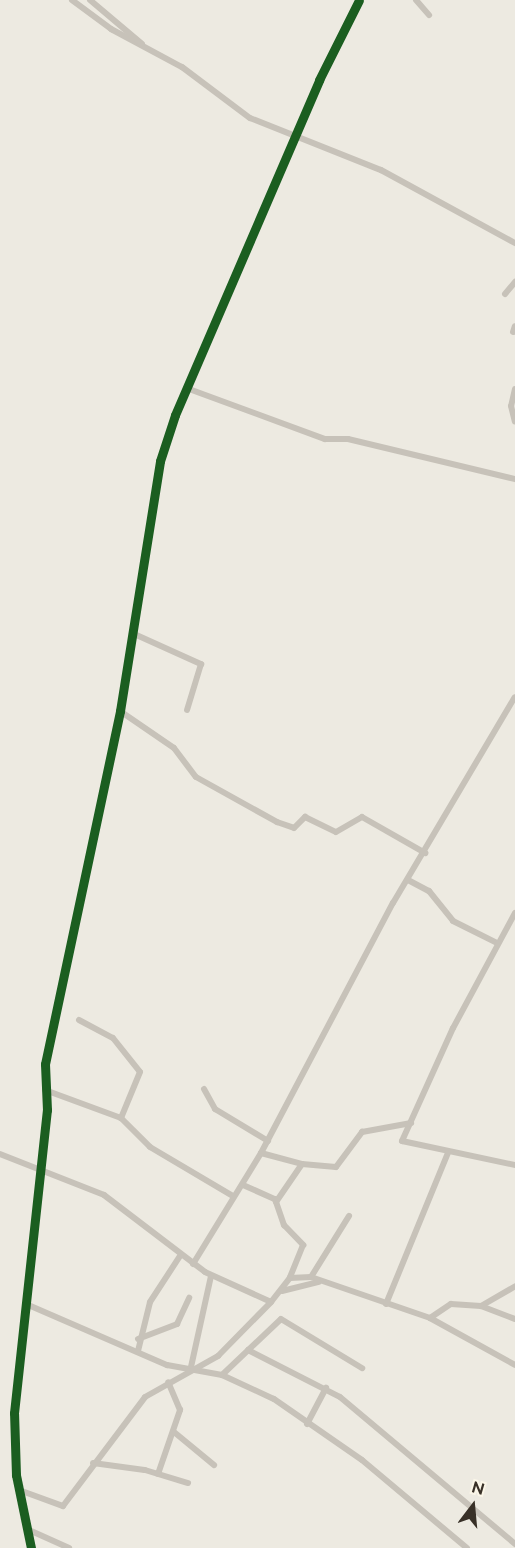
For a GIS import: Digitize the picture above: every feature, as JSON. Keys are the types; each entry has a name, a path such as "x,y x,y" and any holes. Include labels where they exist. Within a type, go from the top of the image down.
{"street":[{"path":"72,0 111,29 182,67 244,114 296,139 381,170 515,243"},
{"path":"90,0 143,45"},
{"path":"31,1548 19,1490 14,1413 41,1174 45,1090 57,1003 120,711 160,461 296,139 359,0"},
{"path":"416,0 429,15"},
{"path":"505,294 515,282"},
{"path":"189,389 325,439 348,439 515,479"},
{"path":"515,389 511,406 515,422"},
{"path":"132,633 201,664 187,710"},
{"path":"193,1264 261,1154 302,1069 408,879 515,697"},
{"path":"120,711 174,748 196,777 289,828 304,817 336,832 362,817 425,853"},
{"path":"408,879 425,887 453,921 497,943"},
{"path":"515,913 513,921 497,943 403,1142 448,1154 515,1165"},
{"path":"79,1020 113,1038 140,1072 121,1118"},
{"path":"204,1089 215,1109 267,1141"},
{"path":"45,1090 121,1118 150,1147 233,1196"},
{"path":"261,1154 302,1164 336,1167 362,1132 411,1123"},
{"path":"0,1154 41,1174 110,1198 180,1256 211,1276 272,1302"},
{"path":"386,1304 448,1154"},
{"path":"276,1203 302,1164"},
{"path":"19,1490 63,1506 93,1463 145,1397 168,1382 200,1368 230,1347 282,1291 290,1278 303,1245 284,1225 276,1203 243,1185"},
{"path":"311,1277 349,1215"},
{"path":"138,1351 138,1339 150,1302 180,1256"},
{"path":"191,1367 211,1276"},
{"path":"290,1278 311,1277 430,1318 515,1365"},
{"path":"282,1291 323,1282"},
{"path":"481,1306 515,1286"},
{"path":"130,1345 138,1339 177,1324 189,1298"},
{"path":"26,1304 130,1345 174,1368 200,1368 222,1374 278,1401 307,1424 362,1460 467,1548"},
{"path":"430,1318 446,1305 481,1306 515,1319"},
{"path":"222,1374 248,1350 260,1334 282,1319 362,1368"},
{"path":"248,1350 326,1388 515,1544"},
{"path":"158,1474 174,1432 180,1404 168,1382"},
{"path":"307,1424 326,1388"},
{"path":"174,1432 214,1465"},
{"path":"93,1463 158,1474 188,1483"},
{"path":"29,1530 69,1548"}],"cycle path":[{"path":"31,1548 16,1475 14,1413 47,1110 45,1064 120,711 160,461 175,415 319,80 359,0"}]}
